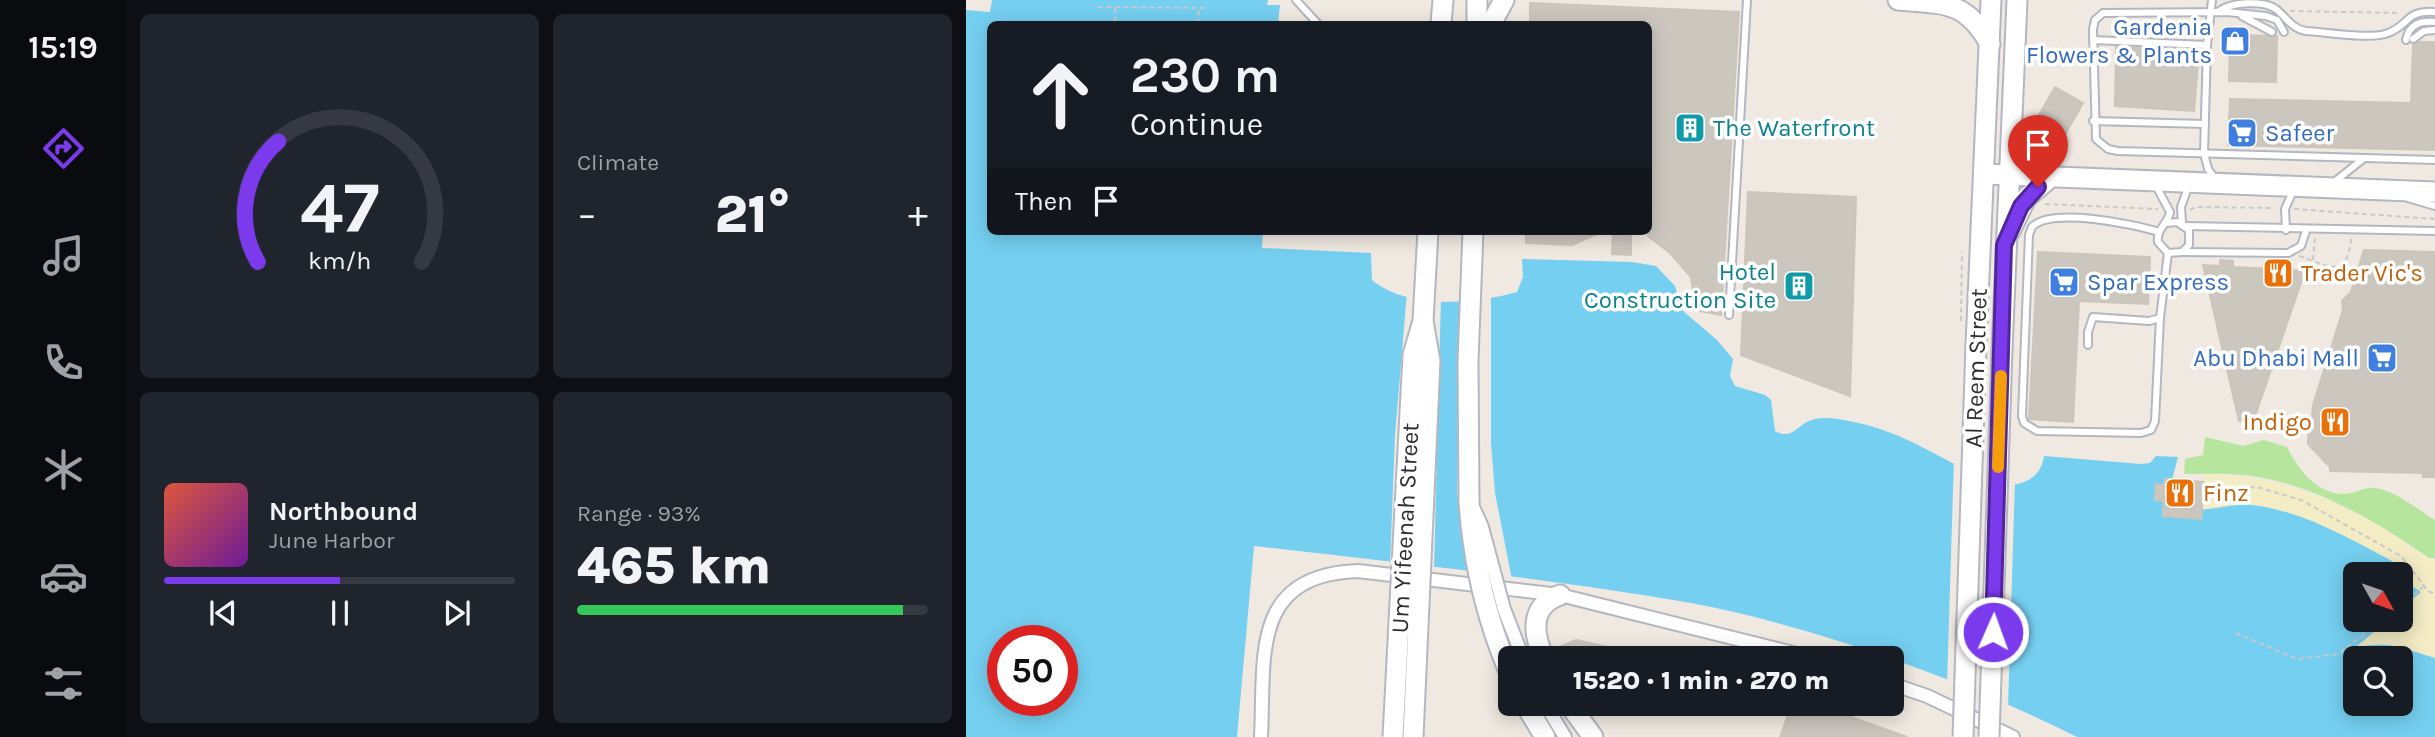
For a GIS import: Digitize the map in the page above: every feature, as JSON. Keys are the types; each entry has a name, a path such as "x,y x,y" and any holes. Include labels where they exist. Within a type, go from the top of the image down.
{"main road":[{"path":"1441,21 1443,0"},
{"path":"1477,0 1477,21"},
{"path":"1493,21 1504,0"},
{"path":"1898,0 1949,4 1965,10 1981,28 1990,45"},
{"name":"Al Reem Street","path":"1963,737 1991,0"},
{"name":"Al Reem Street","path":"1989,737 2004,245 2017,0"},
{"path":"1984,174 2154,183 2435,192"},
{"path":"2004,245 2021,206 2051,177"},
{"path":"1413,737 1430,361 1423,321 1428,235"},
{"path":"1473,235 1468,362 1469,502 1479,583 1499,646"},
{"name":"Um Yifeenah Street","path":"1396,737 1413,355 1423,321"},
{"path":"1539,646 1535,636 1536,616 1548,601 1560,595"},
{"path":"1532,716 1545,737"},
{"path":"1578,716 1592,737"}],"street":[{"path":"1469,502 1479,518 1504,609 1518,646"},
{"path":"1261,737 1266,638 1271,617 1284,599 1317,575 1335,572 1407,577 1560,595 1765,646"},
{"path":"1396,737 1407,577"},
{"path":"1904,688 1927,696 2014,737"},
{"path":"1552,716 1565,737"}],"lane":[{"path":"1296,0 1315,21"},
{"path":"1729,315 1747,0"},
{"path":"2212,0 2207,45 2204,153 2208,169 2223,185"},
{"path":"2218,12 2229,5 2241,3 2270,5 2302,30 2378,35 2393,31 2414,13 2435,12"},
{"path":"2284,32 2280,23 2272,17 2218,12 2103,13 2093,24 2093,121 2096,139 2108,149 2435,160"},
{"path":"2240,14 2249,22 2265,26 2272,32"},
{"path":"2435,22 2418,23 2409,30 2409,40 2424,31 2435,30"},
{"path":"2093,40 2207,45"},
{"path":"2093,121 2205,124"},
{"path":"2327,189 2364,158"},
{"path":"2154,183 2169,207 2167,223 2159,232 2160,247 2168,253 2288,253 2301,246 2306,231"},
{"path":"2182,252 2190,240 2181,207 2189,184"},
{"path":"2286,230 2285,209 2295,188"},
{"path":"2398,191 2413,201 2435,206"},
{"path":"2159,232 2123,222 2093,220 2043,219 2032,226 2029,235 2022,416 2024,424 2037,431 2141,433 2151,430 2155,421 2160,318 2168,253"},
{"path":"2167,223 2306,231 2372,228 2435,231"},
{"path":"2088,345 2088,332 2094,317 2149,321 2160,318"}],"path":[{"path":"1151,7 1152,0"},
{"path":"1098,7 1208,8"},
{"path":"1115,7 1115,21"},
{"path":"1198,21 1199,8"},
{"path":"2279,11 2414,13"},
{"path":"2288,253 2335,267 2346,264 2351,229"},
{"path":"2313,261 2316,231"},
{"path":"1961,332 1962,252"},
{"path":"2207,491 2257,487 2301,500 2400,556 2424,586 2435,594"},
{"path":"2413,596 2424,586"},
{"path":"2236,634 2297,659 2339,654 2367,632"}],"green space":[{"path":"2205,437 2243,446 2264,440 2287,447 2309,479 2334,493 2348,494 2372,488 2399,497 2435,520 2435,558 2429,558 2364,517 2317,494 2268,479 2243,475 2184,474 2185,459 2203,455"}],"sand":[{"path":"2205,474 2274,482 2317,496 2359,515 2420,554 2435,560 2435,658 2413,651 2413,646 2357,646 2374,632 2413,632 2413,599 2421,592 2413,587 2413,562 2386,562 2312,521 2273,509 2246,505 2203,510"}],"water":[{"path":"992,0 1268,0 1267,5 1280,5 1278,21 987,21 987,235 1263,235 1262,248 1371,253 1372,280 1387,290 1404,296 1442,302 1481,299 1517,292 1523,277 1522,259 1632,262 1656,266 1675,286 1683,311 1717,340 1733,359 1730,376 1735,386 1765,395 1771,400 1775,431 1781,434 1791,433 1807,422 1821,418 1870,426 1890,432 2001,488 2029,480 2039,471 2044,456 2141,464 2150,463 2156,456 2178,457 2170,487 2193,510 2245,505 2271,508 2307,519 2393,562 2343,562 2343,632 2374,632 2357,646 2343,646 2343,716 2413,716 2413,651 2435,658 2435,737 2077,737 1997,700 1904,663 1904,646 1855,646 1727,610 1669,599 1548,581 1254,546 1237,737 966,737 966,10 990,12"},
{"path":"2413,587 2421,592 2413,599"}],"pier":[{"path":"1407,292 1441,297 1434,571 1390,565 1395,435"},
{"path":"1491,294 1491,443 1495,493 1512,580 1468,575 1457,491 1461,297"},
{"path":"1954,457 2001,484 2015,481 2008,708 1947,685"}],"building":[{"name":"The Waterfront","path":"1530,3 1739,12 1721,315 1700,311 1694,299 1691,277 1670,253 1648,236 1652,235 1652,21 1530,21"},
{"path":"2230,35 2277,36 2276,82 2229,81"},
{"path":"2419,42 2435,42 2435,150 2228,145 2230,99 2411,103 2413,45"},
{"path":"2116,47 2199,51 2194,111 2115,106"},
{"path":"2055,87 2083,103 2063,138 2035,122"},
{"name":"Hotel Construction Site","path":"1748,192 1856,197 1850,396 1741,355"},
{"path":"1526,235 1595,235 1572,245 1526,243"},
{"path":"1613,235 1631,235 1631,255 1612,254"},
{"name":"Abu Dhabi Mall","path":"2364,250 2435,252 2435,477 2423,477 2423,473 2330,471 2330,467 2308,444 2309,418 2312,419 2313,405 2343,310 2342,301 2351,292"},
{"path":"2038,252 2150,257 2148,304 2079,301 2073,422 2029,419"},
{"path":"2220,260 2233,261 2233,267 2272,269 2273,264 2285,264 2285,270 2305,271 2253,422 2239,421 2203,265 2220,266"},
{"name":"Finz","path":"2165,479 2204,482 2201,519 2163,516 2164,501 2155,500 2156,484 2164,485"},
{"path":"1576,640 1603,646 1561,646"},
{"path":"1788,716 1848,716 1907,737 1780,737"}],"slow traffic":[{"path":"1998,467 2001,376"}],"place":[{"name":"Gardenia Flowers & Plants","path":"2235,41"},
{"name":"The Waterfront","path":"1690,128"},
{"name":"Safeer","path":"2242,133"},
{"name":"Trader Vic's","path":"2278,273"},
{"name":"Spar Express","path":"2064,282"},
{"name":"Hotel Construction Site","path":"1799,286"},
{"name":"Abu Dhabi Mall","path":"2382,358"},
{"name":"Indigo","path":"2335,422"},
{"name":"Finz","path":"2180,493"}],"route":[{"path":"1993,632 2004,245 2021,206 2038,187"}]}
